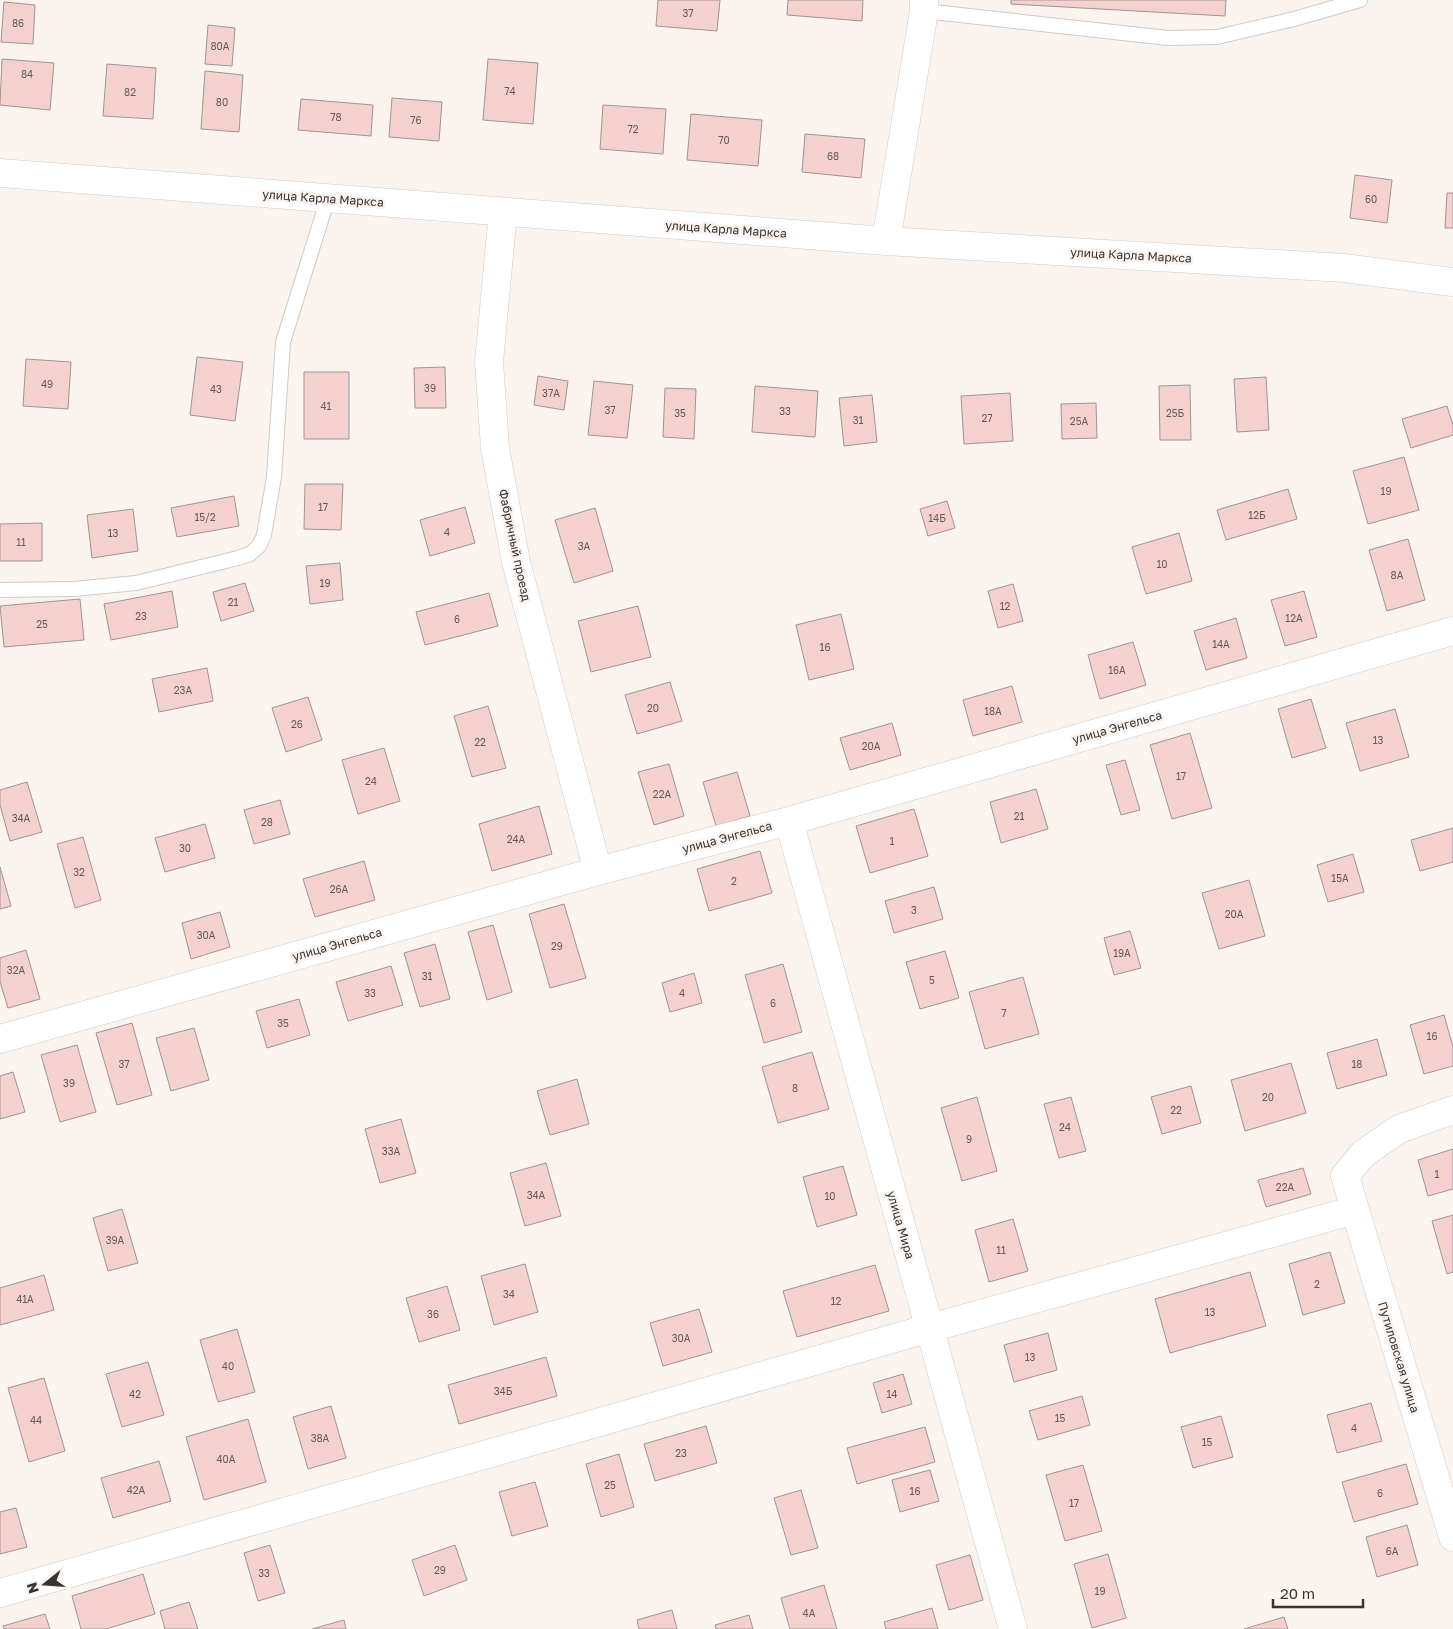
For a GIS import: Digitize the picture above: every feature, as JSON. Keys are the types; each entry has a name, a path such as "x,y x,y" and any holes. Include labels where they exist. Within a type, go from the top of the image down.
{"street":[{"path":"886,240 924,5"},
{"name":"улица Карла Маркса","path":"0,173 886,240 1344,268 1453,282"},
{"name":"Фабричный проезд","path":"503,212 489,362 495,448 516,562 598,871"},
{"name":"улица Энгельса","path":"0,1039 598,871 789,820 1453,631"},
{"name":"улица Мира","path":"789,820 1013,1629"},
{"name":"Путиловская улица","path":"1453,1110 1399,1129 1363,1154 1345,1176 1453,1537"},
{"path":"0,1593 930,1328 1355,1210"}],"lane":[{"path":"924,5 1168,38 1217,37 1294,19 1360,0"},
{"path":"0,590 74,589 136,583 238,558 250,554 259,546 264,535 274,477 283,342 328,198"}],"building":[{"path":"658,0 720,0 717,31 656,26"},
{"path":"788,0 863,0 862,21 787,15"},
{"path":"1011,0 1226,0 1225,16 1011,4"},
{"path":"4,2 35,5 33,44 1,42"},
{"path":"208,25 235,28 232,66 205,64"},
{"path":"2,59 54,63 50,110 0,105"},
{"path":"488,59 538,63 533,124 483,120"},
{"path":"107,64 156,68 153,119 103,116"},
{"path":"205,71 243,75 239,132 201,129"},
{"path":"392,98 442,102 439,141 389,137"},
{"path":"301,99 373,105 371,136 298,130"},
{"path":"603,105 666,109 663,154 600,149"},
{"path":"691,114 762,120 758,166 687,160"},
{"path":"805,134 865,139 861,178 802,172"},
{"path":"1355,175 1392,180 1387,223 1350,218"},
{"path":"1447,193 1453,193 1453,228 1445,228"},
{"path":"197,357 243,362 235,421 190,415"},
{"path":"26,359 71,362 68,409 23,406"},
{"path":"445,367 446,408 415,408 414,368"},
{"path":"304,372 349,372 349,439 304,439"},
{"path":"538,376 568,381 564,410 534,405"},
{"path":"1266,377 1269,430 1237,432 1234,379"},
{"path":"594,381 633,385 627,438 588,435"},
{"path":"1190,385 1191,440 1160,440 1159,386"},
{"path":"755,386 818,391 815,437 752,432"},
{"path":"665,388 696,389 694,439 663,437"},
{"path":"1010,393 1013,441 964,444 961,396"},
{"path":"872,395 877,442 844,446 839,398"},
{"path":"1096,403 1097,438 1062,439 1061,404"},
{"path":"1447,406 1453,425 1453,435 1411,448 1402,419"},
{"path":"1404,457 1419,510 1368,524 1353,471"},
{"path":"305,484 343,484 341,530 304,529"},
{"path":"1288,489 1297,519 1226,540 1217,510"},
{"path":"234,496 239,526 177,537 171,508"},
{"path":"947,501 955,528 928,536 920,509"},
{"path":"465,507 475,543 430,556 420,520"},
{"path":"595,508 613,571 574,583 555,520"},
{"path":"133,509 138,551 92,558 87,515"},
{"path":"42,523 42,561 0,561 0,524"},
{"path":"1179,533 1192,581 1146,594 1132,547"},
{"path":"1408,539 1425,600 1387,611 1369,550"},
{"path":"340,563 343,600 310,604 306,566"},
{"path":"245,583 254,611 221,621 213,592"},
{"path":"1013,584 1023,621 998,628 988,591"},
{"path":"172,591 178,627 111,640 104,604"},
{"path":"1304,591 1317,637 1285,646 1271,600"},
{"path":"489,593 498,626 425,645 416,612"},
{"path":"80,599 84,640 4,647 0,606"},
{"path":"638,606 651,657 591,672 578,621"},
{"path":"841,614 854,669 809,680 796,625"},
{"path":"1236,618 1247,658 1206,670 1194,631"},
{"path":"1133,642 1146,685 1100,699 1088,655"},
{"path":"207,668 213,701 159,712 152,679"},
{"path":"670,682 682,721 637,734 625,695"},
{"path":"1012,686 1022,722 973,736 963,700"},
{"path":"308,697 322,740 286,752 272,708"},
{"path":"1311,699 1326,748 1292,758 1278,709"},
{"path":"488,706 506,768 472,777 454,716"},
{"path":"1395,709 1409,757 1360,771 1346,723"},
{"path":"892,723 901,755 850,770 840,738"},
{"path":"1190,733 1212,808 1172,819 1150,745"},
{"path":"384,748 400,801 358,814 342,760"},
{"path":"1125,760 1140,810 1121,815 1106,765"},
{"path":"669,764 684,816 654,825 638,772"},
{"path":"737,772 750,816 716,826 703,782"},
{"path":"27,782 42,832 10,841 0,805 0,790"},
{"path":"1036,789 1048,829 1001,843 990,802"},
{"path":"280,800 290,834 254,844 244,810"},
{"path":"539,806 552,854 492,871 479,824"},
{"path":"914,809 928,856 870,873 856,826"},
{"path":"205,824 215,858 165,872 155,838"},
{"path":"1453,828 1453,862 1420,871 1411,840"},
{"path":"83,837 101,900 75,908 57,844"},
{"path":"760,851 772,893 709,911 697,869"},
{"path":"1353,854 1364,892 1328,902 1317,865"},
{"path":"364,861 375,900 315,917 303,879"},
{"path":"0,867 11,906 0,909"},
{"path":"1249,880 1265,936 1219,949 1202,893"},
{"path":"934,887 943,919 894,933 885,901"},
{"path":"564,904 586,978 550,988 529,914"},
{"path":"220,912 230,947 191,959 182,923"},
{"path":"493,925 512,992 487,1000 468,932"},
{"path":"1130,931 1141,968 1114,975 1104,938"},
{"path":"435,944 450,999 420,1007 404,953"},
{"path":"26,950 40,999 8,1008 0,982 0,958"},
{"path":"945,951 959,998 920,1009 906,962"},
{"path":"783,964 802,1032 764,1043 745,975"},
{"path":"391,966 403,1005 348,1021 336,982"},
{"path":"694,973 702,1003 670,1012 662,983"},
{"path":"1023,977 1039,1034 985,1049 969,992"},
{"path":"299,999 310,1035 267,1048 256,1011"},
{"path":"1444,1015 1453,1047 1453,1066 1424,1074 1410,1025"},
{"path":"132,1023 152,1095 117,1105 96,1033"},
{"path":"194,1028 209,1080 171,1091 156,1038"},
{"path":"1377,1039 1387,1075 1337,1089 1327,1053"},
{"path":"77,1045 96,1112 60,1122 41,1055"},
{"path":"812,1052 829,1109 778,1123 762,1067"},
{"path":"1291,1063 1306,1113 1245,1131 1231,1080"},
{"path":"13,1072 25,1112 0,1119 0,1076"},
{"path":"577,1079 589,1124 550,1135 537,1091"},
{"path":"1191,1086 1201,1123 1162,1134 1151,1097"},
{"path":"977,1097 997,1171 962,1181 941,1108"},
{"path":"1071,1097 1086,1151 1059,1158 1044,1104"},
{"path":"401,1119 416,1173 380,1183 365,1129"},
{"path":"1453,1149 1453,1189 1428,1196 1418,1160"},
{"path":"546,1163 561,1216 525,1226 510,1173"},
{"path":"843,1166 857,1215 817,1227 803,1177"},
{"path":"1303,1168 1311,1194 1266,1207 1258,1180"},
{"path":"122,1209 138,1263 108,1271 93,1218"},
{"path":"1453,1215 1453,1272 1447,1274 1432,1221"},
{"path":"1013,1219 1028,1271 989,1282 975,1230"},
{"path":"1330,1252 1345,1303 1303,1315 1289,1264"},
{"path":"525,1264 538,1312 494,1325 481,1276"},
{"path":"875,1265 889,1311 797,1337 783,1291"},
{"path":"1250,1272 1266,1326 1170,1353 1155,1299"},
{"path":"44,1275 54,1310 0,1325 0,1288"},
{"path":"447,1286 460,1330 419,1342 406,1298"},
{"path":"699,1309 712,1352 663,1366 650,1323"},
{"path":"237,1329 255,1392 218,1402 200,1340"},
{"path":"1048,1333 1057,1370 1014,1382 1004,1345"},
{"path":"546,1357 557,1396 459,1424 448,1385"},
{"path":"148,1362 164,1415 122,1427 106,1374"},
{"path":"903,1374 912,1404 882,1413 873,1383"},
{"path":"44,1378 65,1451 29,1462 8,1388"},
{"path":"1082,1396 1090,1425 1038,1440 1029,1411"},
{"path":"1371,1403 1382,1441 1337,1453 1327,1415"},
{"path":"331,1406 346,1458 308,1469 293,1417"},
{"path":"1221,1416 1233,1457 1193,1468 1181,1427"},
{"path":"248,1419 266,1482 204,1500 186,1437"},
{"path":"706,1426 717,1463 655,1481 644,1444"},
{"path":"925,1427 935,1462 857,1484 847,1448"},
{"path":"619,1454 634,1507 601,1517 586,1464"},
{"path":"159,1461 171,1501 113,1518 101,1478"},
{"path":"1406,1464 1418,1504 1354,1522 1342,1482"},
{"path":"1083,1465 1102,1531 1065,1541 1046,1475"},
{"path":"930,1470 939,1501 900,1512 892,1480"},
{"path":"535,1482 548,1526 512,1536 499,1492"},
{"path":"801,1490 818,1548 791,1555 774,1498"},
{"path":"16,1508 27,1547 0,1554 0,1512"},
{"path":"1407,1525 1418,1565 1377,1577 1366,1537"},
{"path":"270,1545 285,1593 258,1601 244,1553"},
{"path":"455,1545 467,1580 424,1596 412,1560"},
{"path":"1108,1554 1126,1618 1092,1628 1074,1564"},
{"path":"970,1555 983,1600 949,1610 936,1565"},
{"path":"143,1574 155,1614 106,1629 81,1629 72,1596"},
{"path":"824,1585 837,1629 790,1629 781,1598"},
{"path":"189,1602 198,1629 165,1629 160,1611"},
{"path":"932,1608 938,1629 886,1629 884,1622"},
{"path":"672,1610 677,1629 639,1629 637,1620"},
{"path":"45,1614 50,1629 4,1629 3,1626"},
{"path":"749,1615 753,1629 716,1629 715,1625"},
{"path":"1284,1617 1288,1629 1244,1629"},
{"path":"344,1620 346,1629 312,1629"}]}
